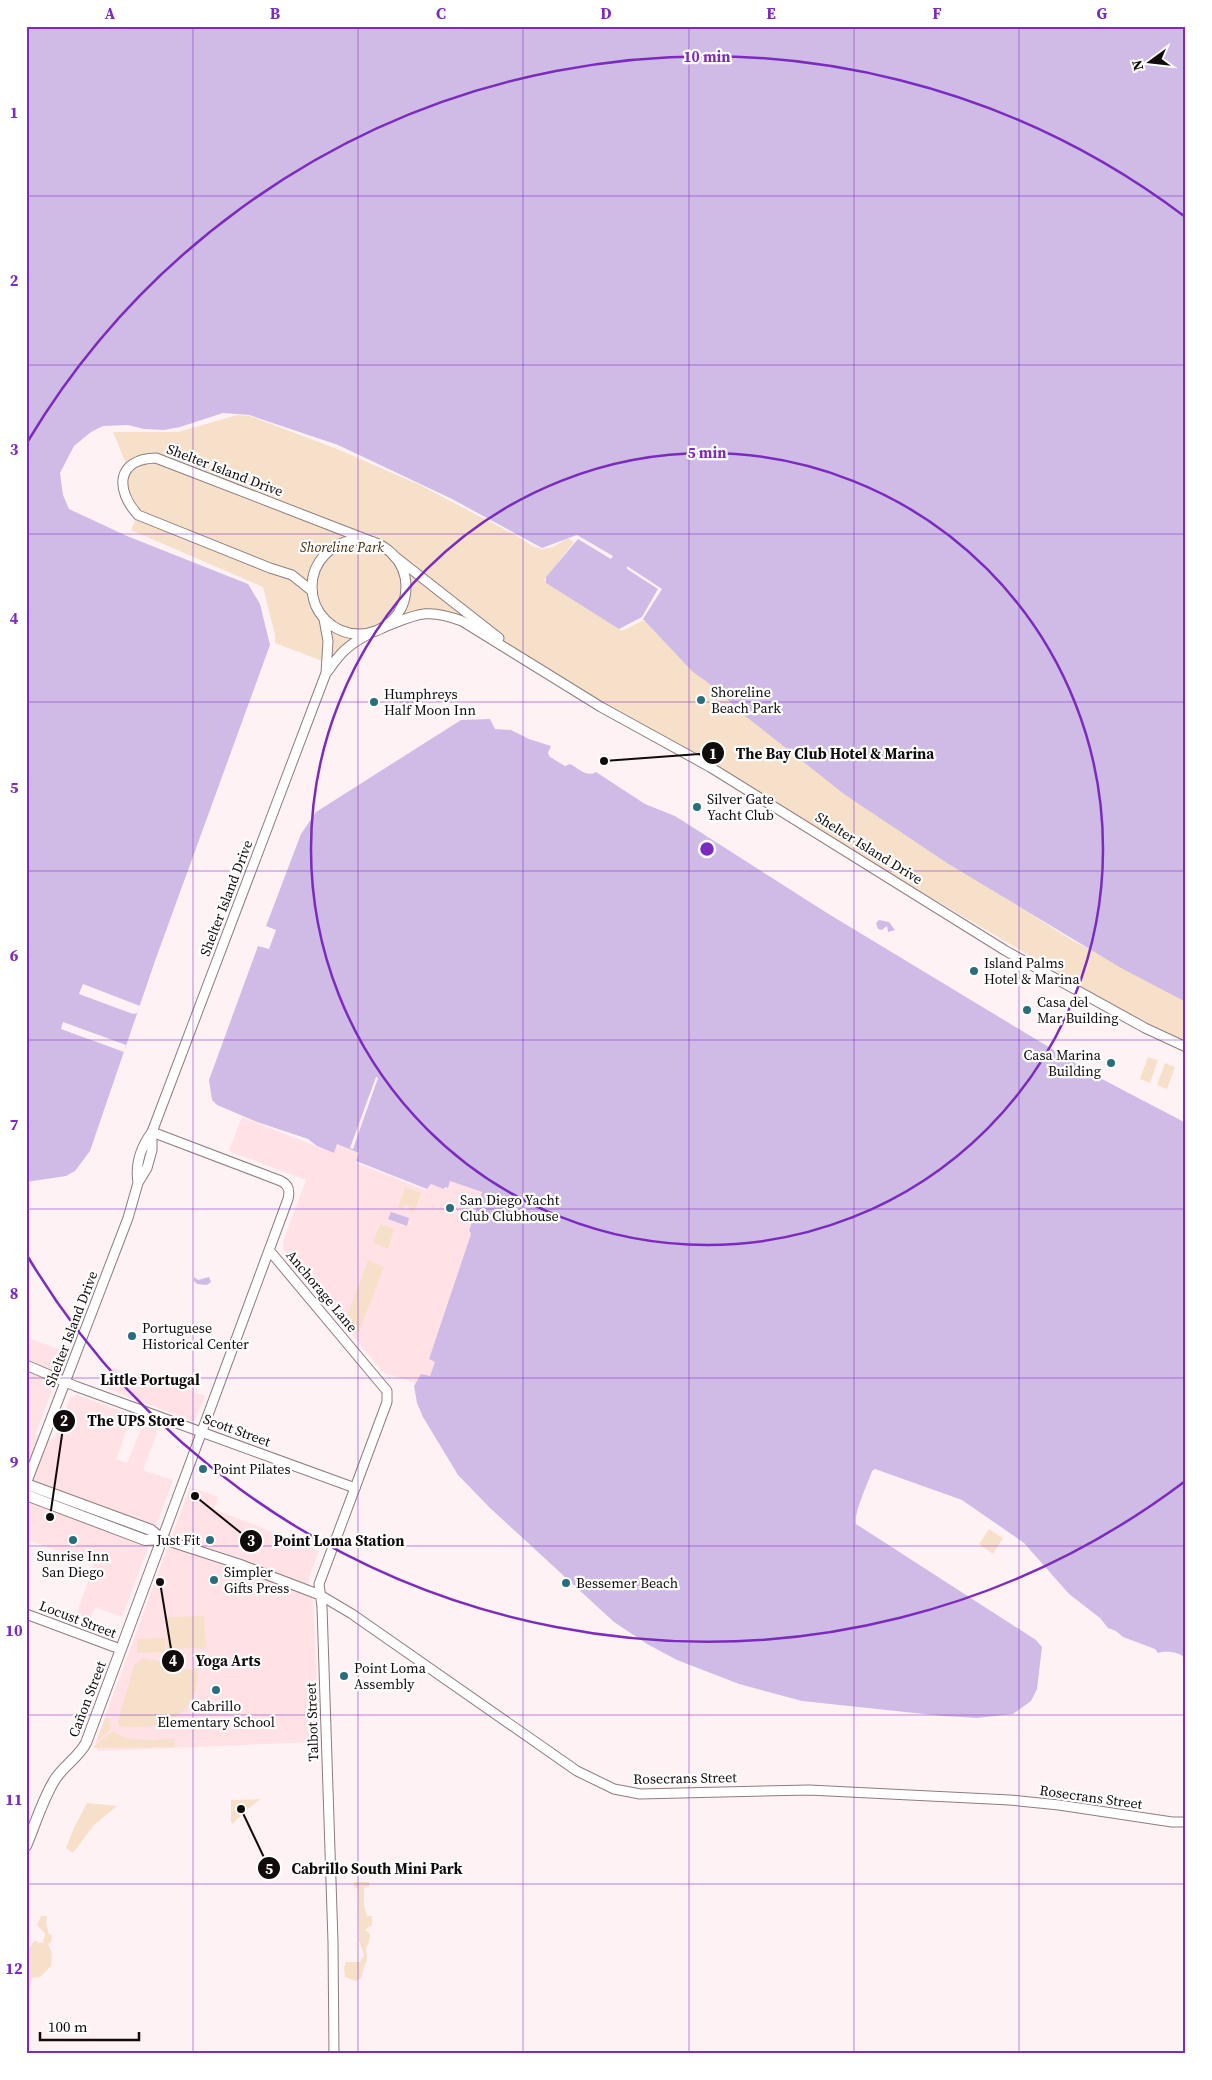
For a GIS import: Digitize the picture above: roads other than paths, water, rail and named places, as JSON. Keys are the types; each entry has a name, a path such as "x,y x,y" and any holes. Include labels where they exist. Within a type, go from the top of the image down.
{"main road":[{"name":"Rosecrans Street","path":"26,1484 151,1530 162,1540"},
{"name":"Rosecrans Street","path":"26,1495 145,1540 162,1540"},
{"name":"Cañon Street","path":"26,1846 52,1783 80,1754 86,1743 162,1540"}],"street":[{"name":"Shelter Island Drive","path":"312,591 284,571 270,568 138,515 124,497 122,482 130,466 145,458 156,458 373,542 384,548 540,668"},
{"path":"326,673 328,641 324,619 316,606 312,591 316,568 329,550 350,541 373,542"},
{"name":"Shelter Island Drive","path":"378,630 392,621 399,612 405,595 403,571 393,556"},
{"name":"Shelter Island Drive","path":"324,619 334,628 360,635 422,613 443,614 462,621 601,707 710,767 1006,951 1145,1028 1186,1047"},
{"path":"326,673 340,653 352,642 378,630"},
{"name":"Shelter Island Drive","path":"26,1484 128,1218 138,1183 147,1168 152,1150 152,1132 326,673"},
{"name":"Anchorage Lane","path":"152,1132 286,1184 289,1196 269,1250 386,1388 387,1402"},
{"path":"162,1540 269,1250"},
{"name":"Scott Street","path":"26,1365 75,1386 355,1488"},
{"name":"Talbot Street","path":"334,2054 333,1942 319,1584 387,1402"},
{"name":"Rosecrans Street","path":"162,1540 239,1564 320,1595 352,1614 577,1771 614,1789 654,1795 808,1790 1010,1800 1058,1805 1172,1822 1186,1822"},
{"name":"Locust Street","path":"26,1614 120,1649"}],"place":[{"name":"Shoreline Beach Park","path":"701,700"},
{"name":"Humphreys Half Moon Inn","path":"374,702"},
{"name":"The Bay Club Hotel & Marina","path":"604,761"},
{"name":"Silver Gate Yacht Club","path":"697,807"},
{"name":"Island Palms Hotel & Marina","path":"974,971"},
{"name":"Casa del Mar Building","path":"1027,1010"},
{"name":"Casa Marina Building","path":"1111,1063"},
{"name":"San Diego Yacht Club Clubhouse","path":"450,1208"},
{"name":"Portuguese Historical Center","path":"132,1336"},
{"name":"Point Pilates","path":"203,1469"},
{"name":"Point Loma Station","path":"195,1496"},
{"name":"The UPS Store","path":"50,1517"},
{"name":"Sunrise Inn San Diego","path":"73,1540"},
{"name":"Just Fit","path":"210,1540"},
{"name":"Simpler Gifts Press","path":"214,1580"},
{"name":"Yoga Arts","path":"160,1582"},
{"name":"Bessemer Beach","path":"566,1583"},
{"name":"Point Loma Assembly","path":"344,1676"},
{"name":"Cabrillo Elementary School","path":"216,1690"},
{"name":"Cabrillo South Mini Park","path":"241,1809"}],"district":[{"name":"Little Portugal","path":"150,1380"}],"park label":[{"name":"Shoreline Park","path":"342,547"}]}
